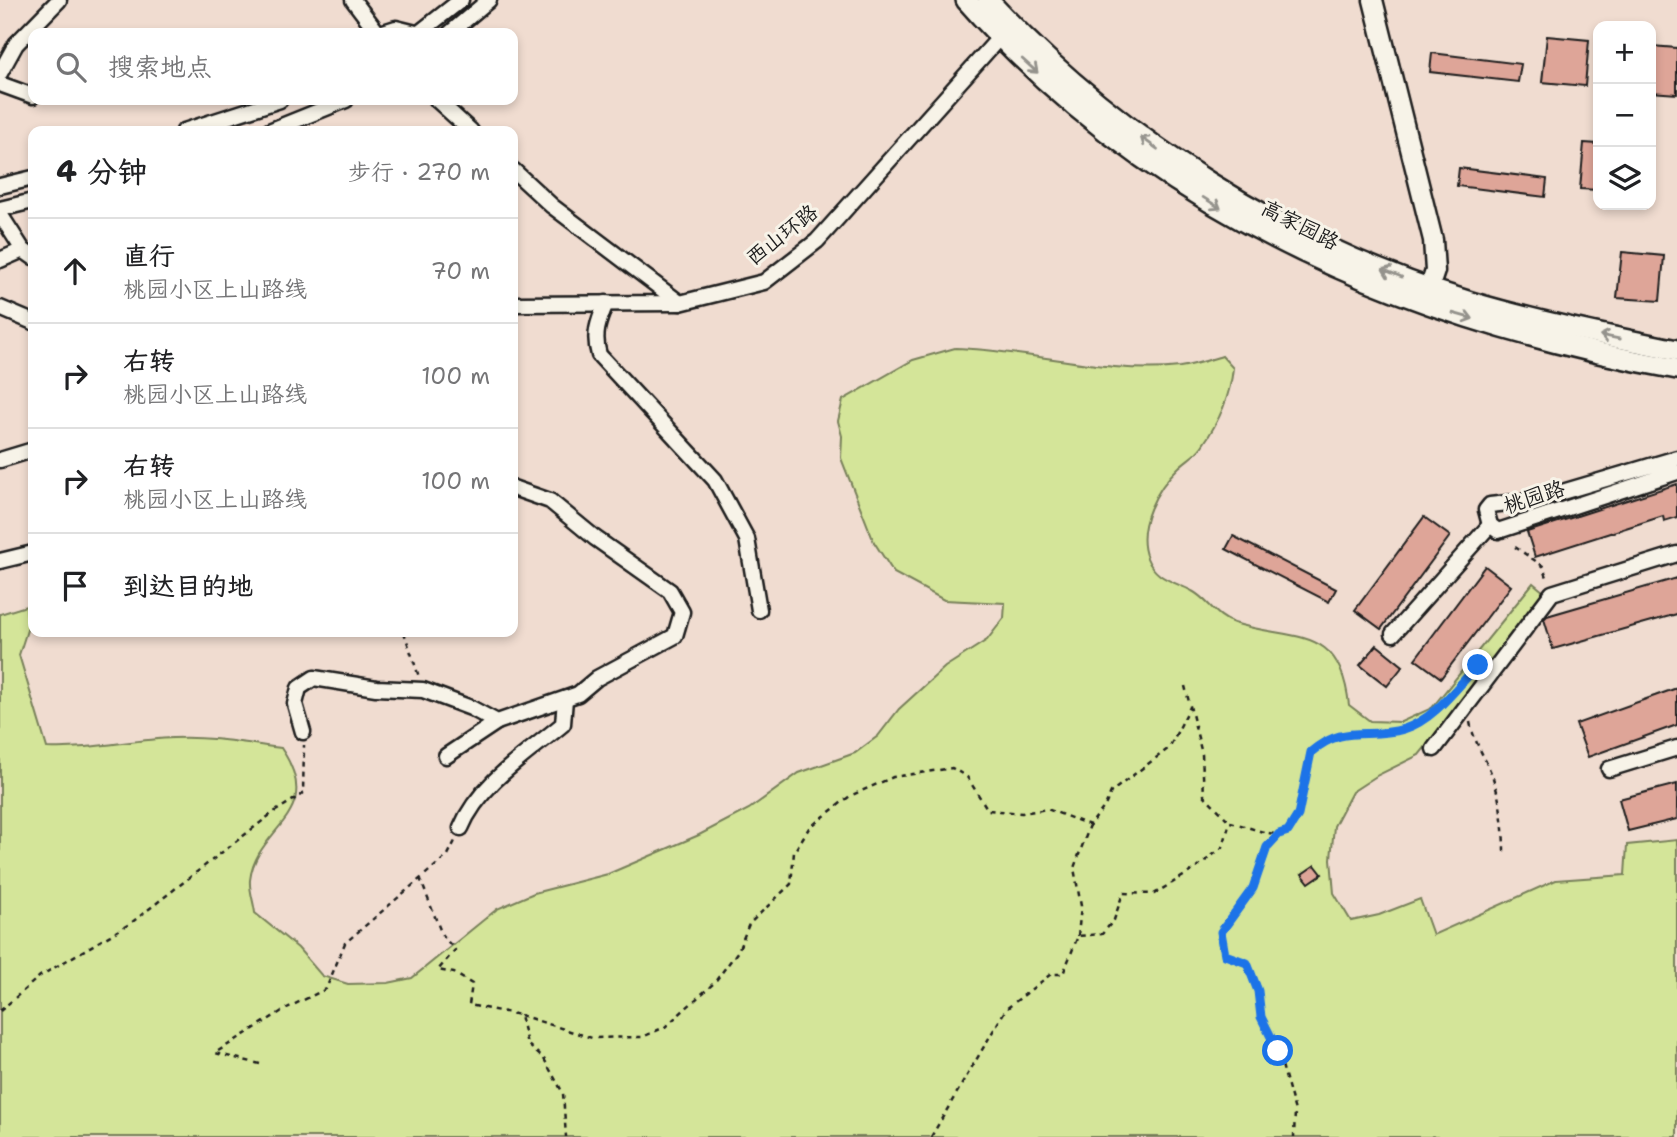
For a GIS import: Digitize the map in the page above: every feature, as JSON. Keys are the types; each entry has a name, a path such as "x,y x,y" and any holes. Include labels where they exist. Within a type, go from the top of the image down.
{"main road":[{"name":"高家园路","path":"966,0 999,38 1085,116 1192,191 1321,263 1584,348 1677,369"},
{"name":"高家园路","path":"988,0 1065,75 1150,145 1264,214 1323,244 1427,296 1677,350"}],"street":[{"path":"32,28 59,0"},
{"path":"353,0 375,28"},
{"path":"424,28 461,0"},
{"path":"456,28 489,0"},
{"path":"1373,0 1433,240 1435,271 1427,296"},
{"path":"0,73 16,44 28,32"},
{"name":"西山环路","path":"518,304 680,303 764,282 817,241 999,38"},
{"path":"0,84 28,94"},
{"path":"199,126 265,105"},
{"path":"281,126 334,105"},
{"path":"442,105 466,126"},
{"path":"518,175 552,206 680,303"},
{"path":"0,186 28,179"},
{"path":"0,260 28,253 0,212 28,203"},
{"path":"606,303 596,327 595,341 599,355 715,480 747,539 759,610"},
{"path":"0,308 28,320"},
{"path":"0,460 28,452"},
{"name":"桃园路","path":"1677,458 1548,497 1490,505 1486,510 1490,525 1498,531 1677,472"},
{"path":"446,755 497,722 565,699 675,636 682,612 670,591 595,538 551,501 518,490"},
{"path":"1393,634 1490,525"},
{"path":"0,561 28,553"},
{"path":"1434,749 1552,593 1677,554"},
{"path":"303,732 295,704 299,688 314,678 376,688 423,690 471,708 497,722"},
{"path":"461,828 467,814 484,791 563,724 565,699"},
{"path":"1609,769 1677,748"}],"path":[{"path":"1515,547 1543,566 1552,593"},
{"path":"406,637 423,690"},
{"path":"1294,1137 1296,1111 1278,1051 1261,1017 1258,991 1247,963 1225,955 1221,932 1253,888 1267,847 1279,834 1288,831 1298,815 1311,752 1335,735 1403,729 1425,719 1485,660"},
{"path":"1185,686 1202,754 1204,795 1230,822 1279,834"},
{"path":"931,1137 1006,1009 1051,974 1063,974 1078,936 1081,906 1074,869 1090,825 1111,792 1169,748 1190,707"},
{"path":"1467,707 1473,737 1493,778 1504,831 1504,853"},
{"path":"0,1011 40,976 131,923 274,811 303,794 303,732"},
{"path":"420,878 442,935 455,950 438,970 454,973 472,984 469,1005 520,1015 592,1038 642,1037 665,1027 714,983 738,951 749,924 791,884 794,852 810,828 850,796 893,777 952,768 967,777 988,810 1022,813 1047,809 1090,825"},
{"path":"1078,936 1101,934 1114,920 1124,893 1154,894 1195,869 1223,847 1230,822"},
{"path":"260,1064 215,1053 286,1008 326,989 345,943 448,855 461,828"},
{"path":"520,1015 527,1044 544,1059 563,1093 566,1137"}],"green space":[{"path":"955,348 1152,369 1185,366 1222,356 1233,368 1223,409 1200,449 1171,476 1156,497 1146,521 1144,534 1147,558 1160,575 1198,594 1227,620 1311,640 1324,648 1336,660 1344,679 1349,705 1370,721 1401,722 1432,708 1533,583 1544,592 1540,606 1419,755 1378,775 1352,792 1334,826 1331,859 1334,893 1351,921 1379,915 1420,899 1433,935 1556,880 1625,875 1627,845 1677,840 1677,1137 0,1137 0,614 26,606 28,627 19,655 47,748 200,738 281,748 293,771 296,790 293,805 255,862 250,884 255,913 298,948 322,976 348,984 388,983 412,978 497,909 534,893 608,874 699,835 749,809 799,773 855,753 878,736 899,709 945,667 987,640 1004,618 1005,603 944,600 894,573 874,542 841,458 842,436 838,421 843,400 913,360"}],"building":[{"path":"1547,36 1589,40 1585,86 1542,82"},
{"path":"1656,46 1677,48 1677,94 1656,92"},
{"path":"1432,53 1521,64 1518,82 1430,72"},
{"path":"1584,143 1593,144 1593,190 1580,189"},
{"path":"1459,168 1547,179 1545,197 1457,186"},
{"path":"1622,252 1664,256 1660,301 1617,298"},
{"path":"1677,484 1677,517 1664,521 1663,516 1535,557 1527,532"},
{"path":"1424,517 1450,536 1381,629 1355,610"},
{"path":"1233,536 1336,589 1329,602 1226,549"},
{"path":"1485,566 1511,586 1441,678 1415,659"},
{"path":"1677,578 1677,614 1553,649 1544,619 1547,616"},
{"path":"1377,645 1403,666 1387,686 1360,665"},
{"path":"1677,688 1677,725 1588,757 1576,724"},
{"path":"1677,784 1677,819 1628,831 1619,799"},
{"path":"1315,865 1322,874 1309,883 1302,874"}],"route":[{"path":"1278,1051 1261,1017 1258,991 1247,963 1225,955 1221,932 1253,888 1267,847 1279,834 1288,831 1298,815 1311,752 1335,735 1403,729 1425,719 1478,665"}]}
